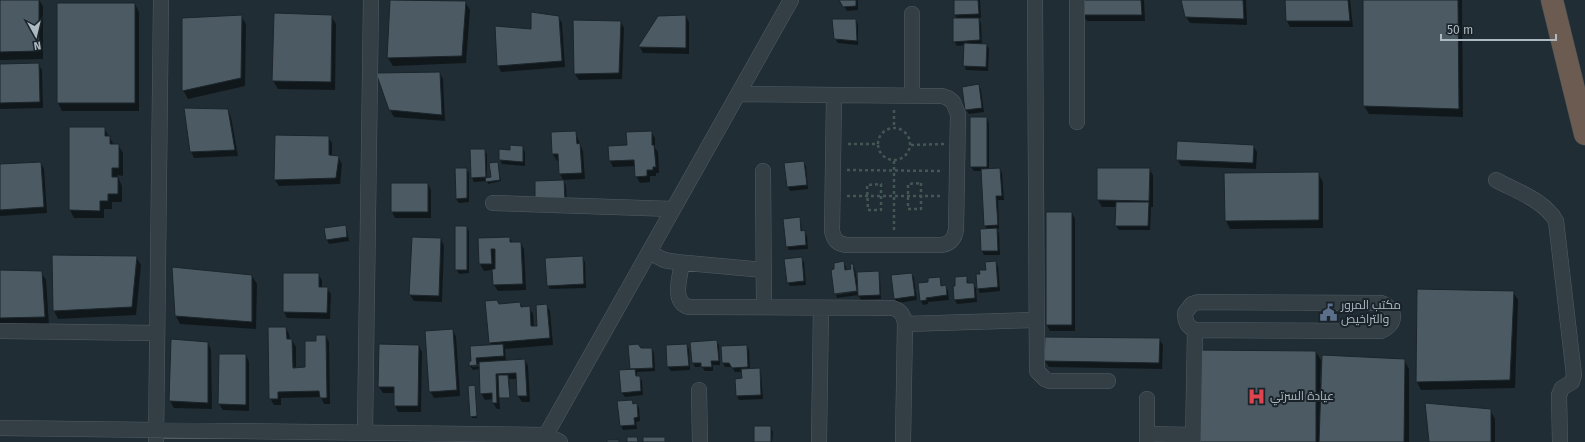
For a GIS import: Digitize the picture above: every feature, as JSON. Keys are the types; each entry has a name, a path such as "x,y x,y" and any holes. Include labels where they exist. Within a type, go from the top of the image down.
{"highway":[{"path":"1552,0 1585,134"}],"street":[{"path":"156,436 161,0"},
{"path":"365,432 371,0"},
{"path":"544,439 791,0"},
{"path":"1035,0 1036,366 1040,376 1050,381 1108,381"},
{"path":"1077,0 1077,122"},
{"path":"912,14 912,95"},
{"path":"739,94 834,96 912,95 942,96 948,98 953,102 958,114 956,229 952,240 947,244 841,245 836,242 832,231 834,96"},
{"path":"763,171 764,307"},
{"path":"1496,180 1541,204 1552,214 1556,221 1574,375 1572,382 1562,388 1559,395 1560,442"},
{"path":"494,204 673,209"},
{"path":"649,252 664,260 682,263 764,270"},
{"path":"682,263 678,296 679,300 685,306 892,308 897,309 902,313 904,317 903,442"},
{"path":"1198,302 1381,303 1387,305 1392,310 1393,317 1392,323 1381,331 1196,330 1190,328 1187,324 1185,313 1192,304 1198,302"},
{"path":"819,442 821,308"},
{"path":"904,324 1036,320"},
{"path":"1147,399 1147,438 1193,438 1196,330"},
{"path":"0,331 157,333"},
{"path":"699,390 700,442"},
{"path":"0,428 156,436 365,432 544,439 560,442"}],"path":[{"path":"894,128 905,132 909,136 910,145 908,153 905,157 894,160 883,157 878,144 880,136 884,131 894,128"},
{"path":"833,144 878,144"},
{"path":"910,145 957,144"},
{"path":"894,160 894,245"},
{"path":"833,170 957,171"},
{"path":"921,183 921,196 921,209 908,209 908,184 921,183"},
{"path":"868,184 880,184 881,196 881,210 868,210 868,184"},
{"path":"832,196 957,196"}],"building":[{"path":"0,0 39,0 39,51 0,52"},
{"path":"390,0 466,1 462,56 387,58"},
{"path":"839,0 856,0 856,6 843,7"},
{"path":"954,0 978,0 979,14 954,15"},
{"path":"1081,0 1141,0 1142,15 1082,15"},
{"path":"1181,0 1243,0 1244,19 1185,17"},
{"path":"1285,0 1348,0 1350,21 1286,21"},
{"path":"1363,0 1458,0 1459,109 1363,106"},
{"path":"57,3 135,3 135,103 57,103"},
{"path":"531,12 559,16 562,61 497,66 495,26 531,29"},
{"path":"274,13 332,15 331,82 272,81"},
{"path":"242,15 241,78 182,91 182,18"},
{"path":"686,15 686,48 638,47 658,16"},
{"path":"953,18 979,18 980,40 953,42"},
{"path":"832,19 856,19 857,41 834,39"},
{"path":"573,20 621,21 619,73 574,74"},
{"path":"964,43 987,44 986,67 963,66"},
{"path":"39,63 40,102 0,103 0,64"},
{"path":"440,72 442,115 389,110 376,73"},
{"path":"979,84 982,108 965,110 962,87"},
{"path":"184,108 228,109 235,150 190,152"},
{"path":"970,117 987,117 987,167 970,167"},
{"path":"69,127 105,127 105,136 110,136 110,144 119,144 119,168 112,168 112,177 118,177 118,194 108,194 108,201 100,201 100,211 69,210"},
{"path":"576,131 577,144 580,143 582,173 559,174 558,154 552,154 551,132"},
{"path":"652,131 652,145 654,145 656,167 653,167 653,170 647,170 647,176 635,177 634,160 609,161 608,146 627,145 626,132"},
{"path":"275,135 329,136 329,155 339,156 336,178 274,180"},
{"path":"1177,141 1254,145 1253,163 1176,160"},
{"path":"510,145 523,146 523,162 499,160 499,149 510,150"},
{"path":"470,149 485,149 486,177 471,178"},
{"path":"804,161 807,185 787,187 784,163"},
{"path":"41,162 44,207 0,210 0,164"},
{"path":"498,162 500,180 486,182 485,178 491,177 489,163"},
{"path":"455,168 467,168 467,198 456,199"},
{"path":"1000,168 1002,196 996,196 998,225 984,226 981,169"},
{"path":"1097,168 1150,168 1149,201 1097,200"},
{"path":"1319,172 1319,220 1225,221 1224,173"},
{"path":"564,180 565,201 535,201 535,181"},
{"path":"391,183 428,183 428,212 391,212"},
{"path":"1116,202 1149,202 1148,226 1115,226"},
{"path":"1046,212 1072,212 1072,325 1046,325"},
{"path":"800,217 801,231 805,230 806,245 786,247 783,219"},
{"path":"346,225 347,237 326,240 324,228"},
{"path":"455,226 467,226 467,270 455,270"},
{"path":"997,228 998,251 981,251 980,229"},
{"path":"412,237 441,238 439,296 409,295"},
{"path":"510,237 510,242 521,242 523,284 493,285 492,269 495,269 495,249 491,249 492,264 479,264 478,238"},
{"path":"52,255 137,256 132,307 53,311"},
{"path":"583,256 584,284 547,286 545,258"},
{"path":"802,257 804,281 787,283 784,259"},
{"path":"844,261 845,270 851,269 850,264 853,264 857,291 834,294 831,270 834,269 834,263"},
{"path":"996,261 998,287 977,289 976,274 980,274 979,270 986,270 985,262"},
{"path":"172,267 252,275 252,322 175,316"},
{"path":"0,270 42,271 45,317 0,318"},
{"path":"879,271 880,295 858,296 857,272"},
{"path":"283,273 319,273 319,287 328,287 327,313 283,312"},
{"path":"912,273 915,296 894,299 891,275"},
{"path":"967,276 967,283 974,283 975,298 954,300 953,286 955,286 955,277"},
{"path":"940,277 941,286 946,285 947,295 926,298 927,300 920,301 918,283 928,282 928,278"},
{"path":"1417,289 1514,291 1510,380 1416,382"},
{"path":"497,300 499,304 520,302 521,307 530,306 531,326 537,326 536,305 547,304 550,338 489,343 485,301"},
{"path":"268,327 286,327 287,339 292,339 293,368 305,367 305,341 316,341 316,335 326,335 327,398 320,398 319,391 278,392 278,399 269,399"},
{"path":"453,329 457,390 429,392 425,331"},
{"path":"1045,337 1160,338 1159,363 1044,361"},
{"path":"171,339 208,342 208,403 169,401"},
{"path":"717,340 719,361 711,361 712,367 701,367 701,363 692,363 690,342"},
{"path":"379,344 419,345 418,406 394,406 394,387 378,387"},
{"path":"503,344 504,356 476,358 477,365 469,366 469,362 471,361 470,346"},
{"path":"638,344 641,348 652,348 653,368 630,369 628,345"},
{"path":"687,344 689,366 667,367 666,345"},
{"path":"747,345 748,367 732,368 729,363 722,363 721,346"},
{"name":"عيادة السرتي","path":"1198,350 1316,351 1316,442 1197,442"},
{"path":"219,354 246,354 246,405 218,404"},
{"path":"1322,355 1405,359 1404,442 1319,442"},
{"path":"525,359 527,396 517,396 516,373 496,374 497,403 492,403 492,393 480,394 479,362"},
{"path":"760,368 761,395 736,396 735,379 742,378 741,369"},
{"path":"635,369 636,376 640,376 641,391 621,393 619,370"},
{"path":"498,375 508,375 510,398 499,398"},
{"path":"475,385 477,416 470,417 468,386"},
{"path":"632,400 633,404 637,403 638,417 634,418 635,425 620,426 617,401"},
{"path":"1425,403 1491,409 1491,442 1429,442"},
{"path":"754,426 771,426 771,442 754,442"},
{"path":"627,437 637,437 638,442 627,442"},
{"path":"643,437 665,437 665,442 643,442"},
{"path":"607,440 619,440 619,442 607,442"}],"place":[{"name":"مكتب المرور والتراخيص","path":"1328,312"},
{"name":"عيادة السرتي","path":"1257,396"}]}
